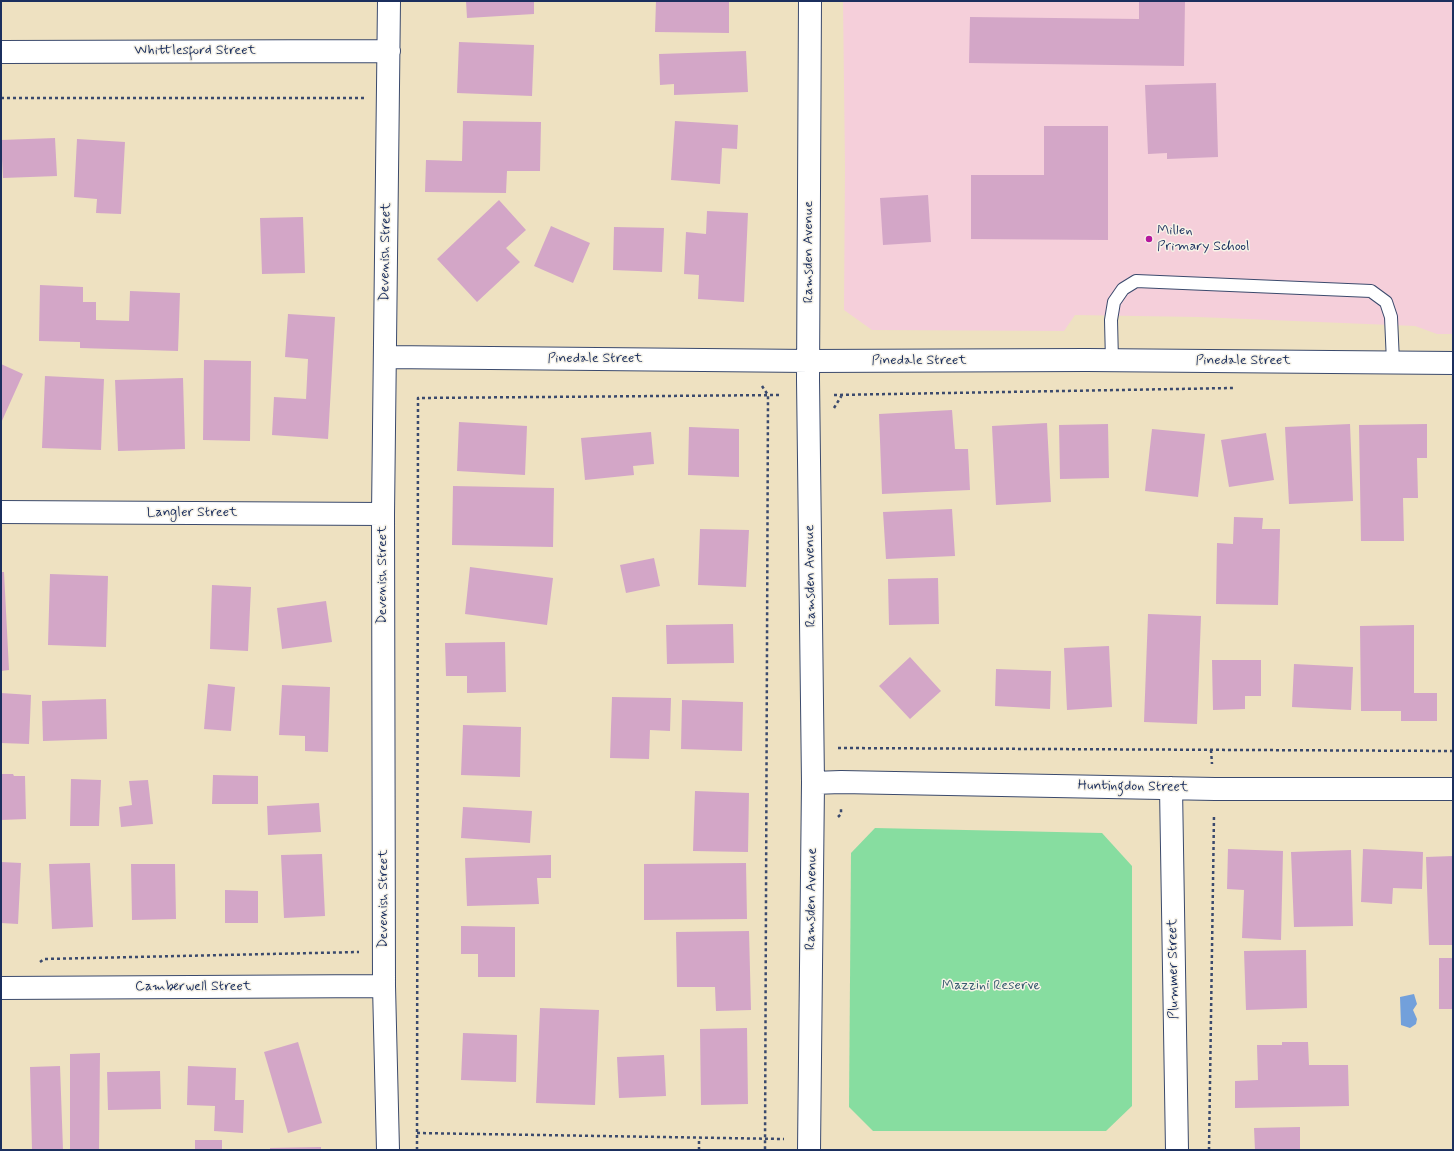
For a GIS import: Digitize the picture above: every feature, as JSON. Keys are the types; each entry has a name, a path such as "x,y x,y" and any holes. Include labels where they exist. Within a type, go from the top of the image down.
{"street":[{"name":"Devenish Street","path":"388,1150 384,986 383,514 390,51 389,1"},
{"name":"Ramsden Avenue","path":"809,1145 813,783 809,361 810,1"},
{"name":"Whittlesford Street","path":"1,52 390,51"},
{"name":"Pinedale Street","path":"385,357 809,361 1453,363"},
{"name":"Langler Street","path":"1,512 383,514"},
{"name":"Huntingdon Street","path":"813,783 841,782 1215,789 1453,789"},
{"name":"Plummer Street","path":"1170,788 1177,1150"},
{"name":"Camberwell Street","path":"1,988 384,986"}],"lane":[{"path":"1112,361 1110,320 1114,302 1123,289 1136,281 1371,291 1386,302 1391,316 1393,362"}],"path":[{"path":"1,98 389,98"},
{"path":"761,384 768,395 765,1150"},
{"path":"834,395 1239,388"},
{"path":"417,1150 418,398 781,395"},
{"path":"838,748 1453,751"},
{"path":"1209,1150 1215,789 1211,750"},
{"path":"37,963 44,959 417,951"},
{"path":"417,1133 765,1139 809,1145"},
{"path":"699,1138 699,1150"}],"shaded area":[{"name":"Millen Primary School","path":"843,1 1453,1 1453,334 1437,334 1415,326 1198,317 1075,315 1064,331 872,330 844,310 845,167"}],"green space":[{"name":"Mazzini Reserve","path":"875,828 1102,833 1132,866 1132,1106 1106,1131 873,1131 849,1107 851,853"}],"water":[{"path":"1414,994 1417,1004 1413,1010 1417,1019 1416,1024 1410,1028 1401,1025 1400,997"}],"building":[{"path":"466,1 534,1 534,14 467,18"},
{"path":"656,1 729,1 729,33 655,32"},
{"path":"1139,1 1185,1 1184,66 969,63 970,17 1139,19"},
{"path":"459,42 534,45 532,96 457,93"},
{"path":"746,51 748,92 674,95 674,84 660,85 659,54"},
{"path":"1216,83 1218,157 1167,159 1167,153 1148,154 1145,85"},
{"path":"463,121 541,122 540,171 507,171 506,193 425,192 426,160 462,161"},
{"path":"675,121 738,125 737,149 722,148 720,184 671,180"},
{"path":"1044,126 1108,126 1108,240 971,239 971,175 1044,175"},
{"path":"55,138 57,176 3,178 1,140"},
{"path":"77,139 125,142 121,214 96,213 97,199 74,197"},
{"path":"928,195 931,242 883,245 880,198"},
{"path":"499,200 526,230 506,248 520,262 477,302 437,259"},
{"path":"707,211 748,213 744,302 698,299 699,275 684,274 686,232 706,234"},
{"path":"303,217 305,273 262,274 260,218"},
{"path":"551,226 590,243 573,283 534,266"},
{"path":"614,227 664,228 662,272 613,270"},
{"path":"40,285 83,287 83,302 96,302 96,320 129,321 130,291 180,293 178,351 80,348 80,342 39,341"},
{"path":"288,314 335,317 328,439 272,435 274,397 306,399 308,359 285,357"},
{"path":"204,360 251,361 250,441 203,440"},
{"path":"1,364 23,374 1,423"},
{"path":"45,376 104,379 101,450 42,448"},
{"path":"183,378 185,449 118,451 115,380"},
{"path":"952,410 955,449 968,449 970,490 882,494 879,414"},
{"path":"459,422 527,426 525,475 457,471"},
{"path":"1047,423 1051,502 996,505 992,426"},
{"path":"1108,424 1109,478 1060,479 1059,425"},
{"path":"1350,424 1353,501 1289,504 1285,427"},
{"path":"1427,424 1427,458 1417,458 1418,498 1403,498 1404,541 1361,541 1359,425"},
{"path":"689,427 739,429 739,477 688,475"},
{"path":"1152,429 1205,434 1198,497 1145,491"},
{"path":"651,432 654,464 633,466 634,475 585,480 581,438"},
{"path":"1266,433 1274,480 1229,487 1221,440"},
{"path":"453,486 554,488 553,547 452,545"},
{"path":"952,509 955,556 886,559 883,512"},
{"path":"1234,517 1263,518 1262,529 1280,529 1278,605 1216,604 1217,543 1233,544"},
{"path":"700,529 749,530 746,587 698,585"},
{"path":"654,558 660,586 626,593 620,565"},
{"path":"470,567 553,578 547,625 465,614"},
{"path":"1,572 4,572 9,670 1,671"},
{"path":"50,574 108,576 106,647 48,645"},
{"path":"938,578 939,624 889,625 888,579"},
{"path":"212,585 251,587 248,651 210,649"},
{"path":"326,601 332,642 282,649 277,608"},
{"path":"1148,614 1201,616 1197,724 1144,722"},
{"path":"733,624 734,663 667,664 666,625"},
{"path":"1414,625 1414,693 1437,693 1437,721 1401,721 1401,711 1361,711 1360,626"},
{"path":"505,642 506,692 467,693 467,676 446,676 445,643"},
{"path":"1109,646 1112,707 1067,710 1064,648"},
{"path":"910,657 941,691 910,719 879,686"},
{"path":"1212,660 1261,660 1261,696 1245,696 1245,709 1213,710"},
{"path":"1294,664 1353,667 1351,710 1292,707"},
{"path":"996,669 1051,671 1050,709 995,706"},
{"path":"208,684 235,687 231,731 204,729"},
{"path":"282,685 330,687 328,752 305,751 305,736 279,735"},
{"path":"1,693 31,695 29,744 1,743"},
{"path":"612,697 671,698 670,731 650,730 649,759 610,758"},
{"path":"106,699 107,739 43,741 42,701"},
{"path":"682,700 743,702 742,751 681,749"},
{"path":"463,725 521,727 520,777 461,775"},
{"path":"1,774 25,776 26,819 1,820"},
{"path":"213,775 258,776 258,804 212,804"},
{"path":"71,779 101,780 99,826 70,826"},
{"path":"148,780 153,824 121,827 119,807 132,805 129,781"},
{"path":"695,791 749,793 748,852 693,851"},
{"path":"319,803 321,832 268,835 267,806"},
{"path":"463,807 532,811 530,843 461,838"},
{"path":"1228,849 1283,851 1281,940 1242,938 1244,890 1227,889"},
{"path":"1363,849 1423,852 1422,889 1393,888 1392,904 1361,902"},
{"path":"1351,850 1353,926 1294,927 1291,852"},
{"path":"322,854 325,916 284,918 281,855"},
{"path":"551,855 551,878 537,878 539,904 467,906 465,858"},
{"path":"1453,856 1453,945 1429,945 1426,857"},
{"path":"1,862 21,863 18,924 1,923"},
{"path":"90,863 93,927 52,929 49,864"},
{"path":"746,863 747,919 644,920 644,864"},
{"path":"131,864 175,864 176,919 132,920"},
{"path":"225,890 258,891 258,923 225,923"},
{"path":"461,926 515,927 515,977 478,977 478,954 461,954"},
{"path":"749,931 751,1010 716,1011 715,987 677,987 676,932"},
{"path":"1306,950 1307,1008 1246,1010 1244,951"},
{"path":"1439,958 1453,958 1453,1009 1439,1009"},
{"path":"540,1008 599,1010 595,1105 536,1103"},
{"path":"747,1028 748,1104 701,1105 700,1029"},
{"path":"463,1033 517,1035 516,1082 461,1080"},
{"path":"298,1042 322,1123 288,1133 264,1052"},
{"path":"1282,1042 1308,1042 1309,1065 1348,1065 1349,1106 1235,1108 1235,1081 1258,1080 1257,1045 1282,1045"},
{"path":"100,1053 99,1150 70,1150 70,1054"},
{"path":"664,1055 666,1096 619,1098 617,1057"},
{"path":"60,1066 63,1150 32,1150 30,1067"},
{"path":"188,1066 236,1068 235,1100 244,1100 243,1133 214,1131 215,1106 187,1105"},
{"path":"160,1071 161,1109 108,1110 107,1072"},
{"path":"1300,1127 1300,1150 1255,1150 1254,1128"},
{"path":"195,1140 222,1140 222,1150 195,1150"},
{"path":"321,1147 321,1150 270,1150 270,1148"}],"place":[{"name":"Millen Primary School","path":"1149,239"}]}
